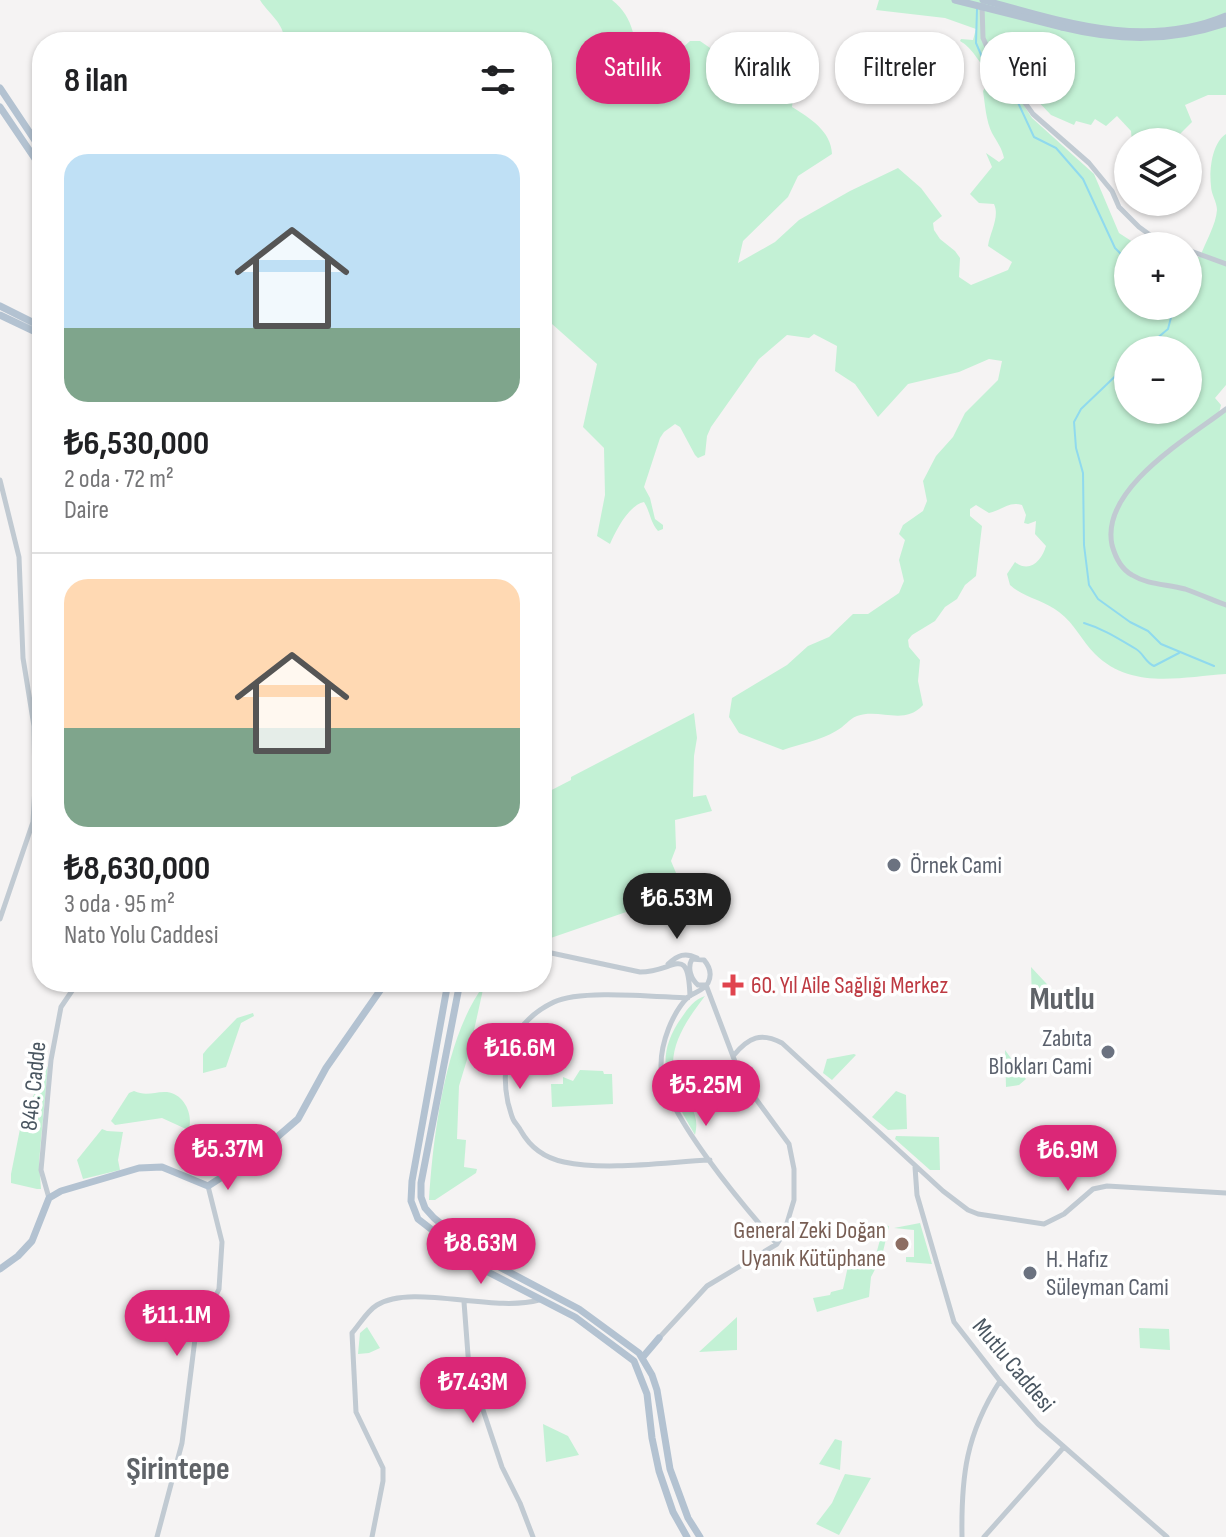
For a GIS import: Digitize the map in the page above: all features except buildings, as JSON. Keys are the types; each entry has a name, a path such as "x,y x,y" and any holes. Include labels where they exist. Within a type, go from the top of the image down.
{"main road":[{"path":"955,0 1109,31 1152,32 1197,25 1226,16"},
{"path":"982,0 1109,37 1152,39 1198,32 1226,23"},
{"path":"0,88 32,136"},
{"path":"0,107 32,154"},
{"path":"0,306 32,322"},
{"path":"0,315 32,330"},
{"path":"0,1269 32,1241 49,1198 61,1191 139,1168 162,1167 208,1186 255,1156 298,1119 326,1068 379,992"},
{"path":"446,992 421,1126 411,1201 418,1219 484,1270 575,1317 634,1361 647,1394 659,1471 673,1512 687,1537"},
{"path":"458,992 438,1086 421,1197 434,1218 490,1262 579,1309 640,1355 657,1390 670,1469 688,1518 700,1537"},
{"path":"640,1355 659,1338"}],"street":[{"path":"982,0 983,38 991,56 1033,114 1089,163 1112,191 1119,207 1145,232"},
{"path":"1202,255 1226,264"},
{"path":"1226,409 1148,467 1119,508 1111,531 1117,558 1131,575 1226,605"},
{"path":"0,480 19,557 23,658 32,714"},
{"path":"0,919 32,825"},
{"path":"552,953 640,972 653,972 680,963 685,965 698,985 706,985"},
{"path":"665,967 679,955 686,954 704,960 710,974 706,985 689,997 673,1021 664,1043 661,1065 664,1084 673,1105 710,1160 777,1244"},
{"path":"689,997 690,963 697,958"},
{"path":"659,1338 707,1286 777,1244 794,1200 789,1144 742,1080 706,985"},
{"name":"846. Cadde","path":"49,1198 41,1170 51,1060 61,1007 71,992"},
{"path":"689,997 591,996 558,1000 540,1010 523,1027 508,1052 504,1090 514,1121 523,1136 534,1148 564,1162 626,1164 710,1160"},
{"path":"734,1055 752,1038 765,1036 782,1043 915,1166 968,1210 978,1214 1044,1224 1064,1214 1093,1189 1107,1186 1226,1193"},
{"name":"Mutlu Caddesi","path":"915,1166 917,1195 954,1322 1038,1424 1167,1537"},
{"path":"157,1537 182,1443 195,1339 219,1289 222,1242 208,1186"},
{"path":"372,1537 383,1468 356,1412 352,1333 377,1305 396,1297 503,1305 526,1304 551,1294"},
{"path":"464,1302 469,1368 502,1467 533,1537"},
{"path":"962,1537 961,1498 965,1463 987,1403 1000,1381"},
{"path":"984,1537 1064,1447"}],"green space":[{"path":"260,0 612,0 620,7 633,32 576,32 576,104 690,104 690,41 700,41 706,45 706,104 792,104 792,107 824,132 831,146 832,154 798,176 788,197 743,241 738,263 775,242 799,220 898,168 921,188 942,216 933,223 934,230 960,258 959,277 971,285 1008,270 1012,262 988,246 995,219 994,204 979,203 970,194 992,167 986,153 999,162 1004,158 990,128 985,104 1023,104 1032,118 1094,174 1119,232 1114,232 1114,320 1202,320 1202,252 1217,210 1211,189 1211,165 1217,144 1226,134 1226,385 1215,398 1221,405 1219,413 1226,409 1226,674 1157,679 1124,673 1109,665 1095,654 1059,612 1010,585 1007,574 1015,562 1030,566 1044,551 1046,546 1035,534 1036,521 1024,523 1026,515 1022,505 1009,505 989,513 976,505 970,509 970,516 982,526 976,576 935,621 908,640 909,647 920,660 918,681 923,705 900,716 857,716 830,734 783,750 739,733 729,717 732,698 787,665 808,646 829,637 853,614 868,614 899,593 904,581 899,560 905,540 899,534 903,525 923,511 927,501 923,481 936,456 953,437 965,413 998,380 1002,361 989,359 959,372 908,384 878,417 855,384 835,371 837,346 814,334 809,338 787,335 759,359 711,427 705,455 698,458 695,455 680,427 675,424 664,432 644,487 655,519 663,525 663,529 658,531 655,528 644,502 628,513 610,544 597,536 605,495 604,448 583,427 597,364 552,324 552,32 283,32"},
{"path":"879,0 1226,0 1226,16 1197,25 1089,34 1226,23 1226,95 1208,95 1185,105 1192,122 1186,128 1128,128 1117,116 1106,126 1095,119 1091,125 1076,121 1074,125 1051,115 1041,104 1075,104 1075,32 980,32 980,62 964,43 964,39 973,40 976,29 945,18 876,10"},
{"path":"694,713 697,738 693,797 706,795 712,811 675,820 676,848 671,861 679,880 649,902 632,910 552,938 552,790 571,780 571,777"},
{"path":"1031,967 1058,996 1051,1002 1032,1003"},
{"path":"482,992 459,1086 457,1139 466,1140 464,1167 477,1169 476,1173 435,1200 429,1200 443,1088 471,1007"},
{"path":"705,996 683,1028 673,1064 680,1089 695,1116 695,1135 672,1091 666,1063 667,1049 672,1034 689,1007"},
{"path":"253,1013 254,1016 241,1023 226,1067 203,1073 203,1054 207,1049 237,1018"},
{"path":"1005,1050 1026,1079 1019,1085 1006,1087"},
{"path":"854,1054 832,1080 823,1073 827,1059"},
{"path":"48,1066 39,1162 41,1189 37,1189 11,1183 11,1174 22,1119"},
{"path":"580,1070 612,1074 613,1104 552,1107 551,1084 563,1084 563,1077 573,1081"},
{"path":"896,1091 906,1095 907,1129 888,1130 872,1117"},
{"path":"167,1092 178,1096 188,1111 189,1128 162,1118 115,1125 111,1121 129,1093 147,1094"},
{"path":"102,1129 123,1132 118,1160 120,1170 83,1179 77,1160"},
{"path":"896,1136 939,1137 940,1170 930,1170 895,1139"},
{"path":"920,1223 932,1264 906,1262 906,1257 914,1257 914,1230 894,1228"},
{"path":"884,1225 889,1226 882,1256 871,1277 869,1297 817,1312 813,1298 843,1289 848,1266 865,1267 874,1262"},
{"path":"737,1317 737,1350 699,1352"},
{"path":"367,1327 380,1348 358,1354 360,1333"},
{"path":"1139,1328 1169,1329 1170,1350 1140,1348"},
{"path":"543,1424 568,1436 579,1455 546,1462"},
{"path":"835,1439 842,1441 840,1470 819,1464"},
{"path":"845,1474 871,1478 839,1535 816,1524 832,1503"}],"waterway":[{"path":"977,9 976,43 982,57 1014,94 1034,137 1056,148 1083,179 1114,246"},
{"path":"1160,336 1168,329 1170,320"},
{"path":"1114,377 1081,409 1074,422 1076,448 1083,473 1084,545 1089,585 1098,599 1148,631 1161,644 1214,666"},
{"path":"1084,623 1136,649 1154,666 1179,653"}],"place":[{"name":"Örnek Cami","path":"894,865"},
{"name":"60. Yıl Aile Sağlığı Merkez","path":"733,985"},
{"name":"Zabıta Blokları Cami","path":"1108,1052"},
{"name":"General Zeki Doğan Uyanık Kütüphane","path":"902,1244"},
{"name":"H. Hafız Süleyman Cami","path":"1030,1273"}],"district":[{"name":"Mutlu","path":"1062,998"},
{"name":"Şirintepe","path":"178,1468"}]}
